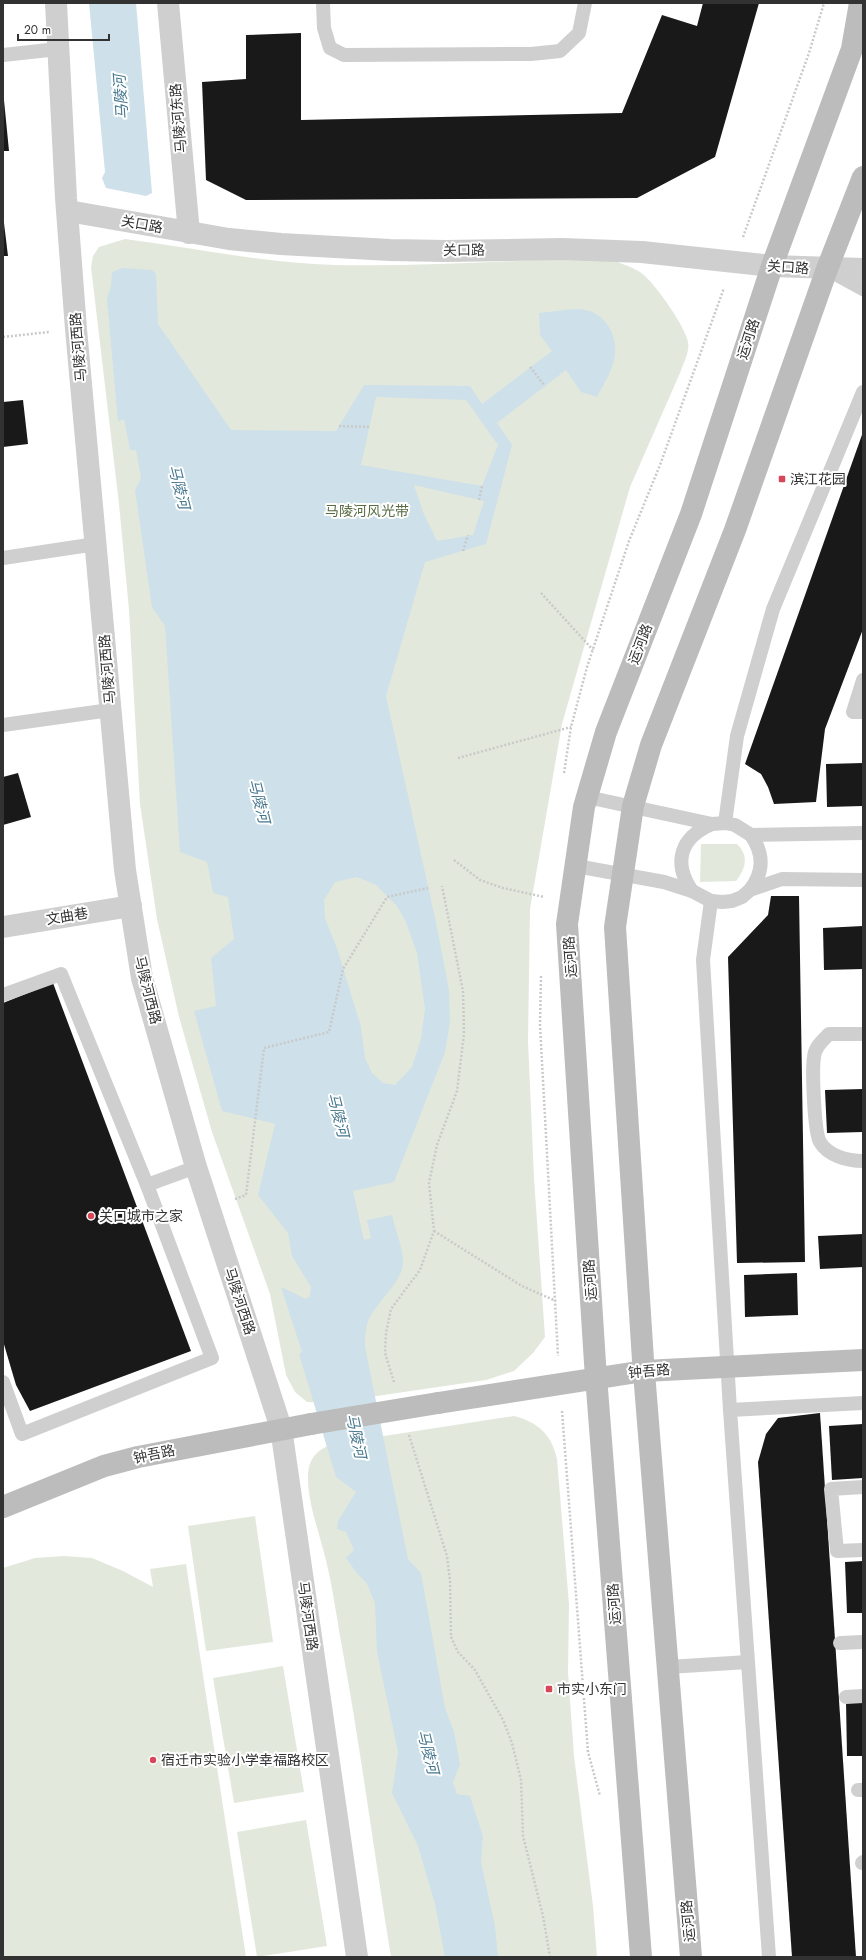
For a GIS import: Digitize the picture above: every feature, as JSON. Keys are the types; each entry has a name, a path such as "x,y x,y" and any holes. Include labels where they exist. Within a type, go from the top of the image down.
{"street":[{"name":"马陵河西路","path":"56,3 76,329 125,870 142,978 196,1167 281,1428 357,1957"},
{"name":"马陵河东路","path":"168,3 189,233"},
{"name":"运河路","path":"641,1957 597,1377 567,924 584,807 606,732 691,514 772,266 852,50 860,3"},
{"name":"运河路","path":"691,1957 644,1371 615,927 633,806 652,745 735,530 828,269 863,177"},
{"name":"关口路","path":"68,211 189,233 237,240 332,248 446,251 562,249 642,252 772,266 863,269"},
{"name":"文曲巷","path":"3,927 131,906"},
{"name":"钟吾路","path":"3,1507 104,1466 138,1457 281,1428 597,1377 644,1371 863,1360"}],"lane":[{"path":"323,3 324,28 330,48 344,54 531,54 560,51 579,33 585,3"},
{"path":"3,55 58,49"},
{"path":"828,269 863,289"},
{"path":"719,823 737,736 773,609 863,392"},
{"path":"3,558 96,544"},
{"path":"863,680 853,712 863,712"},
{"path":"3,725 110,710"},
{"path":"576,866 664,882 692,891 711,902 732,901 742,897 757,881 761,869 761,857 757,845 751,836 735,825 587,797"},
{"path":"692,891 685,881 682,870 681,858 684,846 691,836 700,829 719,823"},
{"path":"751,836 863,833"},
{"path":"750,890 782,879 863,880"},
{"path":"711,902 703,960 730,1410 769,1957"},
{"path":"3,995 62,974 147,1185 212,1358 22,1434 3,1382"},
{"path":"863,1034 829,1034 818,1045 814,1057 815,1128 820,1142 828,1152 841,1158 863,1161"},
{"path":"147,1185 196,1167"},
{"path":"730,1410 863,1403"},
{"path":"863,1488 831,1489 837,1551 863,1550"},
{"path":"840,1643 863,1642"},
{"path":"668,1667 748,1662"},
{"path":"846,1697 863,1696"}],"path":[{"path":"3,337 76,329"},
{"path":"530,367 545,386"},
{"path":"339,426 370,427"},
{"path":"479,500 482,486"},
{"path":"464,551 468,535"},
{"path":"541,592 593,650"},
{"path":"458,758 572,727"},
{"path":"454,860 480,880 503,888 544,897"},
{"path":"210,1208 246,1195 264,1048 329,1032 343,969 387,897 428,888"},
{"path":"434,1231 522,1286 556,1301"}],"green space":[{"name":"马陵河风光带","path":"125,239 308,264 380,265 517,261 572,257 600,258 627,266 645,276 670,307 686,335 688,350 686,358 630,487 562,724 530,909 528,1041 534,1178 545,1337 533,1353 514,1371 486,1380 329,1403 307,1402 295,1392 286,1375 270,1294 212,1132 179,1017 157,919 140,804 129,610 119,504 91,267 93,256 99,247"},
{"path":"701,844 737,844 743,853 745,862 744,867 736,881 700,882"},
{"path":"514,1416 537,1426 548,1436 557,1459 569,1604 568,1672 574,1756 593,1906 597,1957 391,1957 334,1598 326,1561 313,1514 308,1487 309,1466 317,1453 332,1444"},
{"path":"255,1516 273,1642 206,1651 188,1526"},
{"name":"宿迁市实验小学幸福路校区","path":"64,1556 92,1558 123,1571 153,1587 150,1569 186,1564 246,1957 3,1957 3,1568 35,1558"},
{"path":"283,1666 304,1792 234,1803 213,1678"},
{"path":"306,1820 327,1946 257,1957 237,1832"}],"water":[{"name":"马陵河","path":"89,3 136,3 152,193 146,196 106,188 102,178 105,172"},
{"name":"马陵河","path":"123,268 152,270 156,274 158,324 231,430 336,431 364,385 470,386 482,404 552,351 540,335 539,313 579,309 596,314 608,326 615,342 613,365 597,397 581,392 566,370 497,423 512,445 486,544 425,562 386,696 437,927 449,990 450,1023 445,1052 394,1182 353,1191 364,1240 371,1238 367,1220 392,1215 403,1258 403,1264 398,1278 369,1319 366,1329 365,1347 408,1559 421,1573 445,1708 454,1732 460,1764 453,1783 457,1794 470,1796 483,1836 481,1862 495,1926 498,1957 445,1957 435,1904 418,1846 392,1793 398,1752 377,1652 375,1603 367,1584 346,1558 354,1550 346,1532 337,1529 338,1521 356,1492 336,1477 299,1354 302,1352 281,1287 306,1299 310,1296 311,1287 292,1256 288,1233 258,1195 275,1124 222,1111 194,1011 216,1006 211,958 234,939 228,897 213,893 207,862 180,852 165,626 152,607 135,490 141,478 136,450 130,450 124,419 118,422 107,299 111,286 112,272","holes":["376,397 466,400 498,445 482,486 361,465","414,485 484,501 473,535 437,541 423,512","357,877 376,885 397,906 405,920 417,953 425,1009 421,1039 412,1067 395,1085 383,1083 372,1073 365,1058 361,1027 338,951 325,918 324,900 335,882"]}],"building":[{"path":"703,3 759,3 715,157 637,198 246,200 206,180 202,82 246,79 246,35 301,33 301,120 622,113 662,15 697,26"},
{"path":"3,90 9,151 3,151"},
{"path":"3,215 8,256 3,256"},
{"path":"23,400 28,444 3,447 3,402"},
{"path":"863,432 863,629 825,729 816,802 774,804 768,787 761,774 745,764"},
{"path":"863,763 863,806 827,807 826,764"},
{"path":"18,773 31,817 3,825 3,777"},
{"path":"771,896 799,896 805,1262 737,1263 728,957 768,915"},
{"path":"863,926 863,969 824,970 823,928"},
{"path":"53,983 191,1351 30,1411 16,1385 3,1341 3,1003"},
{"path":"863,1089 863,1132 827,1133 825,1090"},
{"path":"863,1234 863,1267 820,1269 818,1236"},
{"path":"797,1273 798,1315 745,1317 744,1275"},
{"path":"820,1413 856,1957 792,1957 758,1462 766,1434 778,1418"},
{"path":"863,1424 863,1478 832,1480 829,1426"},
{"path":"863,1561 863,1613 847,1613 845,1562"},
{"path":"863,1700 863,1756 847,1756 846,1701"}],"place":[{"name":"滨江花园","path":"782,479"},
{"name":"关口城市之家","path":"91,1216"},
{"name":"市实小东门","path":"549,1689"},
{"name":"宿迁市实验小学幸福路校区","path":"153,1760"}]}
